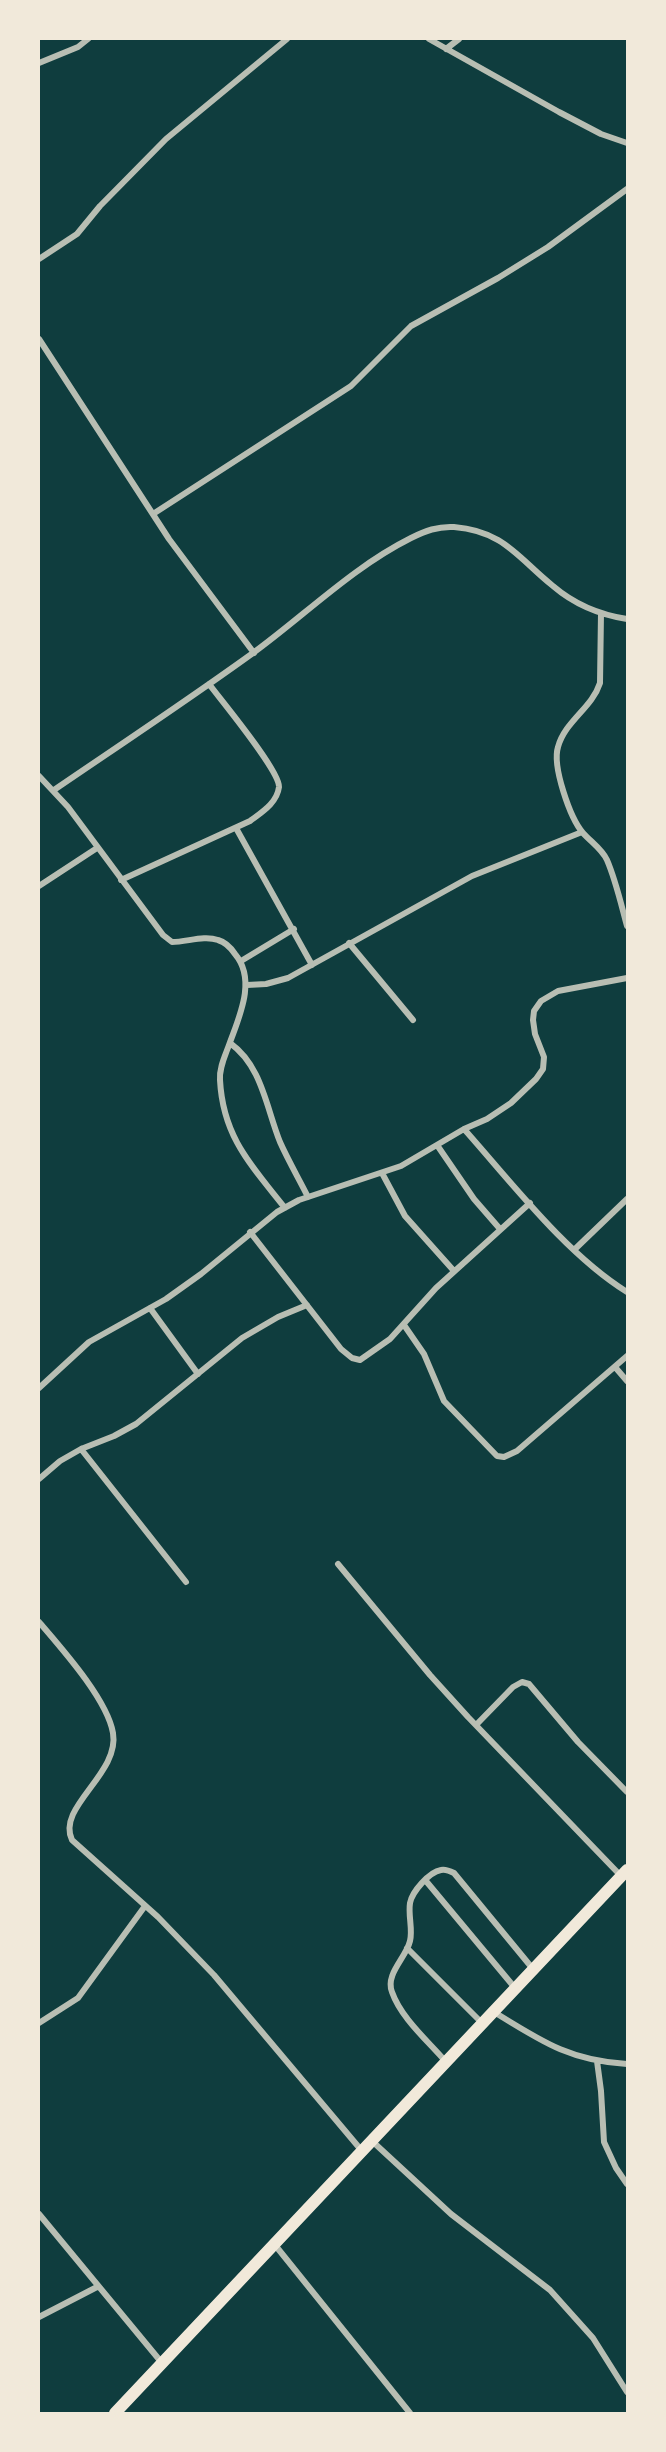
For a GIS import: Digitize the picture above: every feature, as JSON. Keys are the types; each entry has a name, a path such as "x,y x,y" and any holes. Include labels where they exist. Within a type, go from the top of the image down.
{"main road":[{"path":"115,2413 624,1873"}],"street":[{"path":"39,63 78,47 88,39"},
{"path":"39,258 77,234 100,206 166,139 287,39"},
{"path":"429,39 601,134 627,144"},
{"path":"446,49 459,39"},
{"path":"153,514 351,386 411,326 498,278 548,247 627,189"},
{"path":"39,339 169,539 254,653"},
{"path":"54,790 254,653 368,564 430,529 454,527 486,534 505,542 554,588 601,613 627,619"},
{"path":"601,613 600,683 597,692 562,735 557,750 557,767 572,813 582,832 606,858 627,926"},
{"path":"121,880 250,821 266,809 275,798 279,788 278,781 269,765 209,684"},
{"path":"39,776 54,790 163,935 172,942 217,939 231,948 241,961 247,985 219,1077 227,1122 235,1143 285,1208"},
{"path":"236,828 312,965"},
{"path":"247,985 278,982 472,876 582,832"},
{"path":"39,886 97,848"},
{"path":"241,961 294,929"},
{"path":"349,943 413,1020"},
{"path":"39,1388 89,1342 150,1308 201,1274 250,1232 285,1208 308,1197 401,1166 464,1129 488,1119 511,1103 543,1069 544,1057 535,1034 533,1020 534,1011 541,1001 558,991 627,978"},
{"path":"230,1043 247,1058 256,1074 281,1144 308,1197"},
{"path":"464,1129 574,1250 614,1284 627,1292"},
{"path":"437,1145 474,1199 500,1229"},
{"path":"382,1173 405,1216 454,1270"},
{"path":"574,1250 627,1199"},
{"path":"250,1232 341,1349 352,1358 360,1360 376,1351 454,1270 530,1203"},
{"path":"39,1479 60,1461 81,1449 114,1436 136,1424 242,1338 278,1317 307,1305"},
{"path":"150,1308 198,1374"},
{"path":"404,1324 424,1354 444,1401 497,1456 504,1457 517,1451 627,1356"},
{"path":"615,1367 627,1381"},
{"path":"81,1449 186,1582"},
{"path":"338,1564 430,1675 476,1725 624,1873"},
{"path":"39,1622 73,1662 102,1706 113,1732 114,1750 70,1821 68,1832 72,1840 145,1906 214,1975 362,2151"},
{"path":"476,1725 513,1687 522,1682 530,1684 578,1742 627,1792"},
{"path":"446,2062 406,2015 392,1993 390,1985 392,1976 410,1941 410,1902 417,1890 435,1872 443,1869 454,1873 533,1969"},
{"path":"426,1881 515,1988"},
{"path":"39,2023 67,2006 83,1992 145,1906"},
{"path":"407,1948 482,2023"},
{"path":"493,2012 574,2056 627,2064"},
{"path":"597,2061 604,2142 616,2168 627,2184"},
{"path":"371,2141 451,2214 550,2290 593,2338 627,2392"},
{"path":"39,2214 162,2364"},
{"path":"274,2244 410,2413"},
{"path":"39,2317 97,2287"}]}
